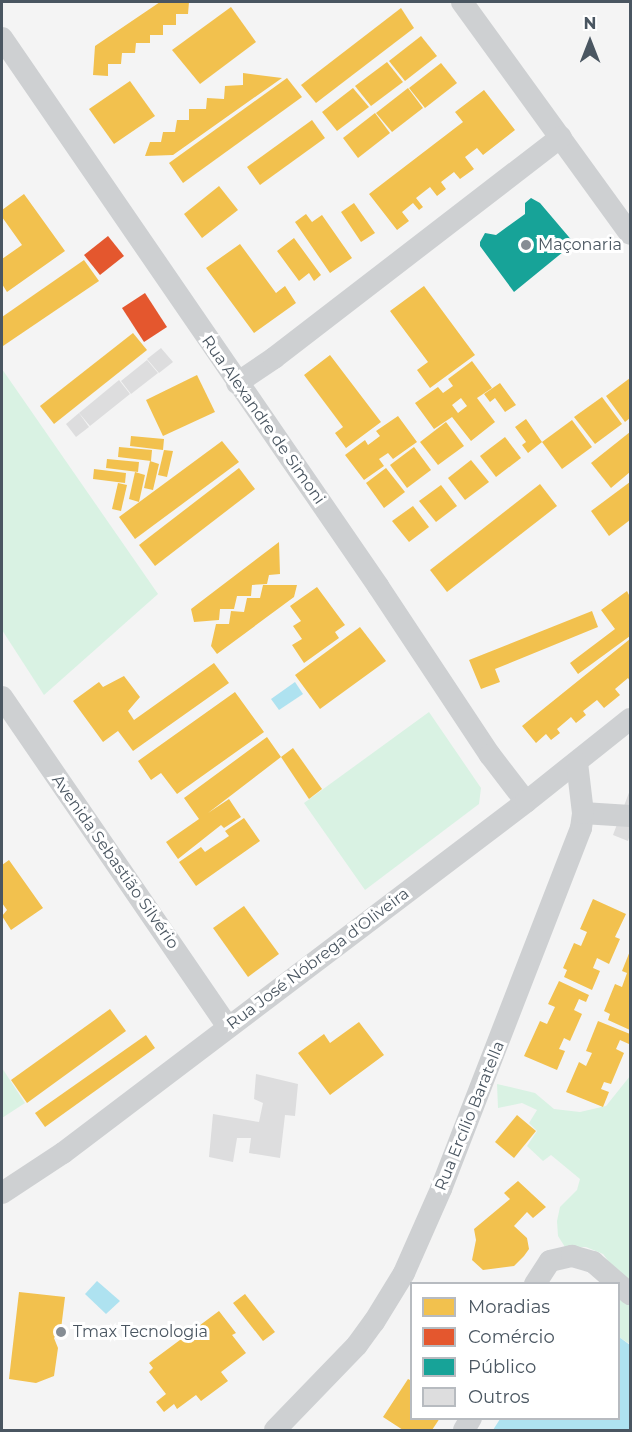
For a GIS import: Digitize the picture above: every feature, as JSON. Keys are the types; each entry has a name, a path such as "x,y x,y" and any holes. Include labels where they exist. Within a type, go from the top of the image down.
{"street":[{"path":"462,2 630,234"},
{"name":"Rua Alexandre de Simoni","path":"2,38 378,586 490,755 526,802"},
{"path":"237,383 274,358 561,137"},
{"name":"Avenida Sebastião Silvério","path":"2,697 228,1027"},
{"name":"Rua José Nóbrega d'Oliveira","path":"2,1192 63,1153 526,802 630,720"},
{"name":"Rua Ercílio Baratella","path":"275,1431 357,1345 404,1273 441,1189 562,884 581,828 583,813 577,763"},
{"path":"583,813 630,816"},
{"path":"536,1282 550,1261 572,1256 593,1262 616,1282"}],"green space":[{"path":"2,369 158,594 44,695 2,630"},
{"path":"429,712 481,788 479,804 365,890 304,803"},
{"path":"2,1068 25,1103 2,1118"},
{"path":"630,1076 630,1289 603,1254 586,1247 565,1247 558,1236 557,1221 560,1207 577,1190 580,1179 551,1155 543,1161 527,1146 537,1131 529,1123 537,1110 522,1103 498,1108 497,1084 535,1093 554,1109 580,1112 606,1106"},
{"path":"620,1298 630,1306 630,1342 620,1338"}],"water":[{"path":"295,682 303,694 279,710 271,699"},
{"path":"97,1281 120,1301 106,1314 85,1294"},
{"path":"620,1338 630,1345 630,1430 493,1430 499,1420 620,1420"}],"building: Moradias":[{"path":"160,2 189,2 188,14 176,14 176,25 163,25 163,35 150,35 150,43 136,43 135,53 122,53 121,64 108,64 108,76 93,75 95,46"},
{"path":"231,7 256,42 200,84 172,50"},
{"path":"401,8 414,28 316,103 301,85"},
{"path":"421,36 437,56 405,81 389,61"},
{"path":"387,62 403,82 371,106 355,86"},
{"path":"441,63 457,83 425,108 409,88"},
{"path":"243,73 282,78 173,155 145,156 150,142 161,142 163,132 175,132 177,120 189,120 189,109 206,109 207,98 224,99 225,86 243,85"},
{"path":"287,78 302,97 183,183 169,163"},
{"path":"130,81 155,116 114,144 89,109"},
{"path":"353,88 369,107 337,131 322,112"},
{"path":"408,88 423,108 392,132 376,113"},
{"path":"484,90 515,130 483,155 477,148 465,157 474,169 460,179 454,172 441,182 446,189 437,196 430,187 416,198 423,207 419,210 413,203 402,212 409,221 397,230 369,194 463,122 455,112"},
{"path":"375,113 390,133 358,158 343,138"},
{"path":"312,120 325,138 260,185 247,167"},
{"path":"219,186 238,210 202,238 184,214"},
{"path":"24,194 65,251 7,292 2,284 2,259 22,245 2,217 2,210"},
{"path":"354,203 375,233 361,242 341,212"},
{"path":"306,214 312,222 322,215 352,258 330,273 295,222"},
{"path":"294,238 321,275 314,281 309,273 299,281 277,251"},
{"path":"240,244 276,293 285,286 296,303 254,333 206,268"},
{"path":"84,260 99,281 3,346 2,317"},
{"path":"424,286 475,355 430,388 417,370 428,362 390,311"},
{"path":"133,333 147,350 54,424 40,406"},
{"path":"330,355 381,422 346,448 335,433 343,427 304,375"},
{"path":"472,361 492,388 477,398 495,422 471,441 452,417 434,429 415,403 438,387 443,393 453,386 448,379","holes":["461,398 467,406 458,413 452,405"]},
{"path":"197,375 215,412 163,436 146,400"},
{"path":"630,378 630,418 625,422 606,396"},
{"path":"500,383 516,405 505,412 495,398 490,402 484,394"},
{"path":"602,397 622,424 595,444 574,417"},
{"path":"398,416 417,442 393,459 388,453 379,459 384,466 364,480 345,455 365,440 368,445 380,436 376,431"},
{"path":"526,419 542,442 528,453 522,445 526,442 515,427"},
{"path":"572,420 592,447 562,469 542,442"},
{"path":"446,422 464,446 438,465 420,442"},
{"path":"630,432 630,472 611,488 591,463"},
{"path":"131,436 164,439 163,450 130,446"},
{"path":"505,437 521,458 496,477 480,456"},
{"path":"222,441 239,462 135,539 119,517"},
{"path":"119,447 152,450 151,461 118,457"},
{"path":"414,447 431,470 407,488 390,465"},
{"path":"164,450 173,451 167,477 158,475"},
{"path":"107,459 139,462 138,472 106,468"},
{"path":"471,460 489,482 465,500 448,478"},
{"path":"150,461 159,464 153,490 144,488"},
{"path":"239,468 255,489 155,566 139,545"},
{"path":"386,468 405,492 384,508 366,483"},
{"path":"94,469 126,473 125,483 93,479"},
{"path":"135,472 145,475 139,502 129,499"},
{"path":"630,482 630,520 609,536 591,511"},
{"path":"118,483 127,485 121,511 112,509"},
{"path":"540,484 557,506 447,592 430,570"},
{"path":"441,485 457,506 436,522 419,501"},
{"path":"413,506 429,527 409,542 392,521"},
{"path":"279,542 280,574 269,575 267,584 252,585 251,596 237,596 234,609 220,609 219,620 194,622 191,609"},
{"path":"263,585 297,585 294,597 217,654 211,646 216,624 229,624 231,611 244,612 247,598 260,598"},
{"path":"317,587 345,625 335,632 339,638 304,663 292,645 302,639 293,626 301,621 290,606"},
{"path":"627,591 630,597 630,636 578,674 570,663 615,629 601,610"},
{"path":"592,611 598,627 495,669 500,682 481,689 469,660"},
{"path":"360,627 386,661 320,709 295,675"},
{"path":"630,639 630,681 628,678 615,689 620,695 604,708 597,700 583,711 586,715 576,723 571,717 557,729 560,733 551,740 546,734 536,743 522,726"},
{"path":"214,663 229,683 133,751 118,731 103,742 73,701 99,682 103,687 124,676 140,697 128,711 134,720"},
{"path":"235,692 264,732 177,794 161,773 151,780 138,761"},
{"path":"267,737 281,757 208,813 229,799 241,817 224,828 221,825 178,859 166,842 199,819 184,798"},
{"path":"293,748 322,789 309,799 281,757"},
{"path":"244,818 260,841 196,886 179,862 201,847 205,852 229,836 225,831"},
{"path":"9,860 43,908 11,930 2,916 7,910 2,903 2,865"},
{"path":"593,899 626,914 615,937 620,939 609,964 597,958 593,968 600,971 592,990 564,977 567,970 563,968 574,943 581,946 587,932 580,929"},
{"path":"244,906 279,954 248,977 213,928"},
{"path":"630,951 630,1030 608,1020 610,1014 604,1011 615,984 622,987 627,973 622,971"},
{"path":"559,981 589,995 586,1002 579,999 574,1010 582,1014 570,1041 564,1038 559,1049 565,1051 557,1070 524,1056 540,1021 547,1024 555,1007 548,1004"},
{"path":"110,1009 126,1031 27,1103 11,1080"},
{"path":"598,1021 630,1034 629,1044 620,1040 616,1049 624,1053 611,1084 604,1082 601,1089 609,1092 603,1107 566,1092 579,1062 586,1066 592,1053 586,1051"},
{"path":"359,1022 384,1055 330,1095 298,1053 324,1034 330,1043"},
{"path":"146,1035 155,1048 45,1127 35,1113"},
{"path":"517,1115 536,1131 514,1158 495,1142"},
{"path":"518,1181 546,1207 533,1218 527,1212 514,1226 527,1238 529,1249 514,1266 483,1270 472,1260 476,1240 474,1229 510,1199 504,1193"},
{"path":"19,1292 65,1297 61,1329 54,1338 58,1348 54,1376 36,1383 9,1379"},
{"path":"245,1294 275,1332 263,1341 233,1303"},
{"path":"219,1311 236,1333 232,1335 246,1353 221,1372 228,1381 201,1401 196,1395 177,1409 174,1404 164,1412 156,1402 166,1394 149,1372 153,1368 149,1363"},
{"path":"408,1379 410,1380 410,1420 439,1420 432,1430 403,1430 383,1417"}],"building: Comércio":[{"path":"108,236 124,256 100,275 84,255"},
{"path":"145,293 167,327 144,342 122,308"}],"building: Público":[{"name":"Maçonaria","path":"531,198 540,203 574,243 514,292 480,246 480,242 485,233 496,235 525,214 525,203"}],"building: Outros":[{"path":"161,348 173,362 159,373 147,359"},
{"path":"147,360 158,373 131,394 121,381"},
{"path":"119,380 130,394 90,426 79,413"},
{"path":"79,413 89,427 76,437 66,424"},
{"path":"630,790 630,835 628,841 613,835"},
{"path":"256,1074 298,1084 295,1116 285,1115 280,1158 249,1153 251,1138 237,1138 233,1162 209,1157 213,1114 259,1122 263,1103 254,1099"}],"place":[{"name":"Maçonaria","path":"526,245"},
{"name":"Tmax Tecnologia","path":"61,1332"}]}
